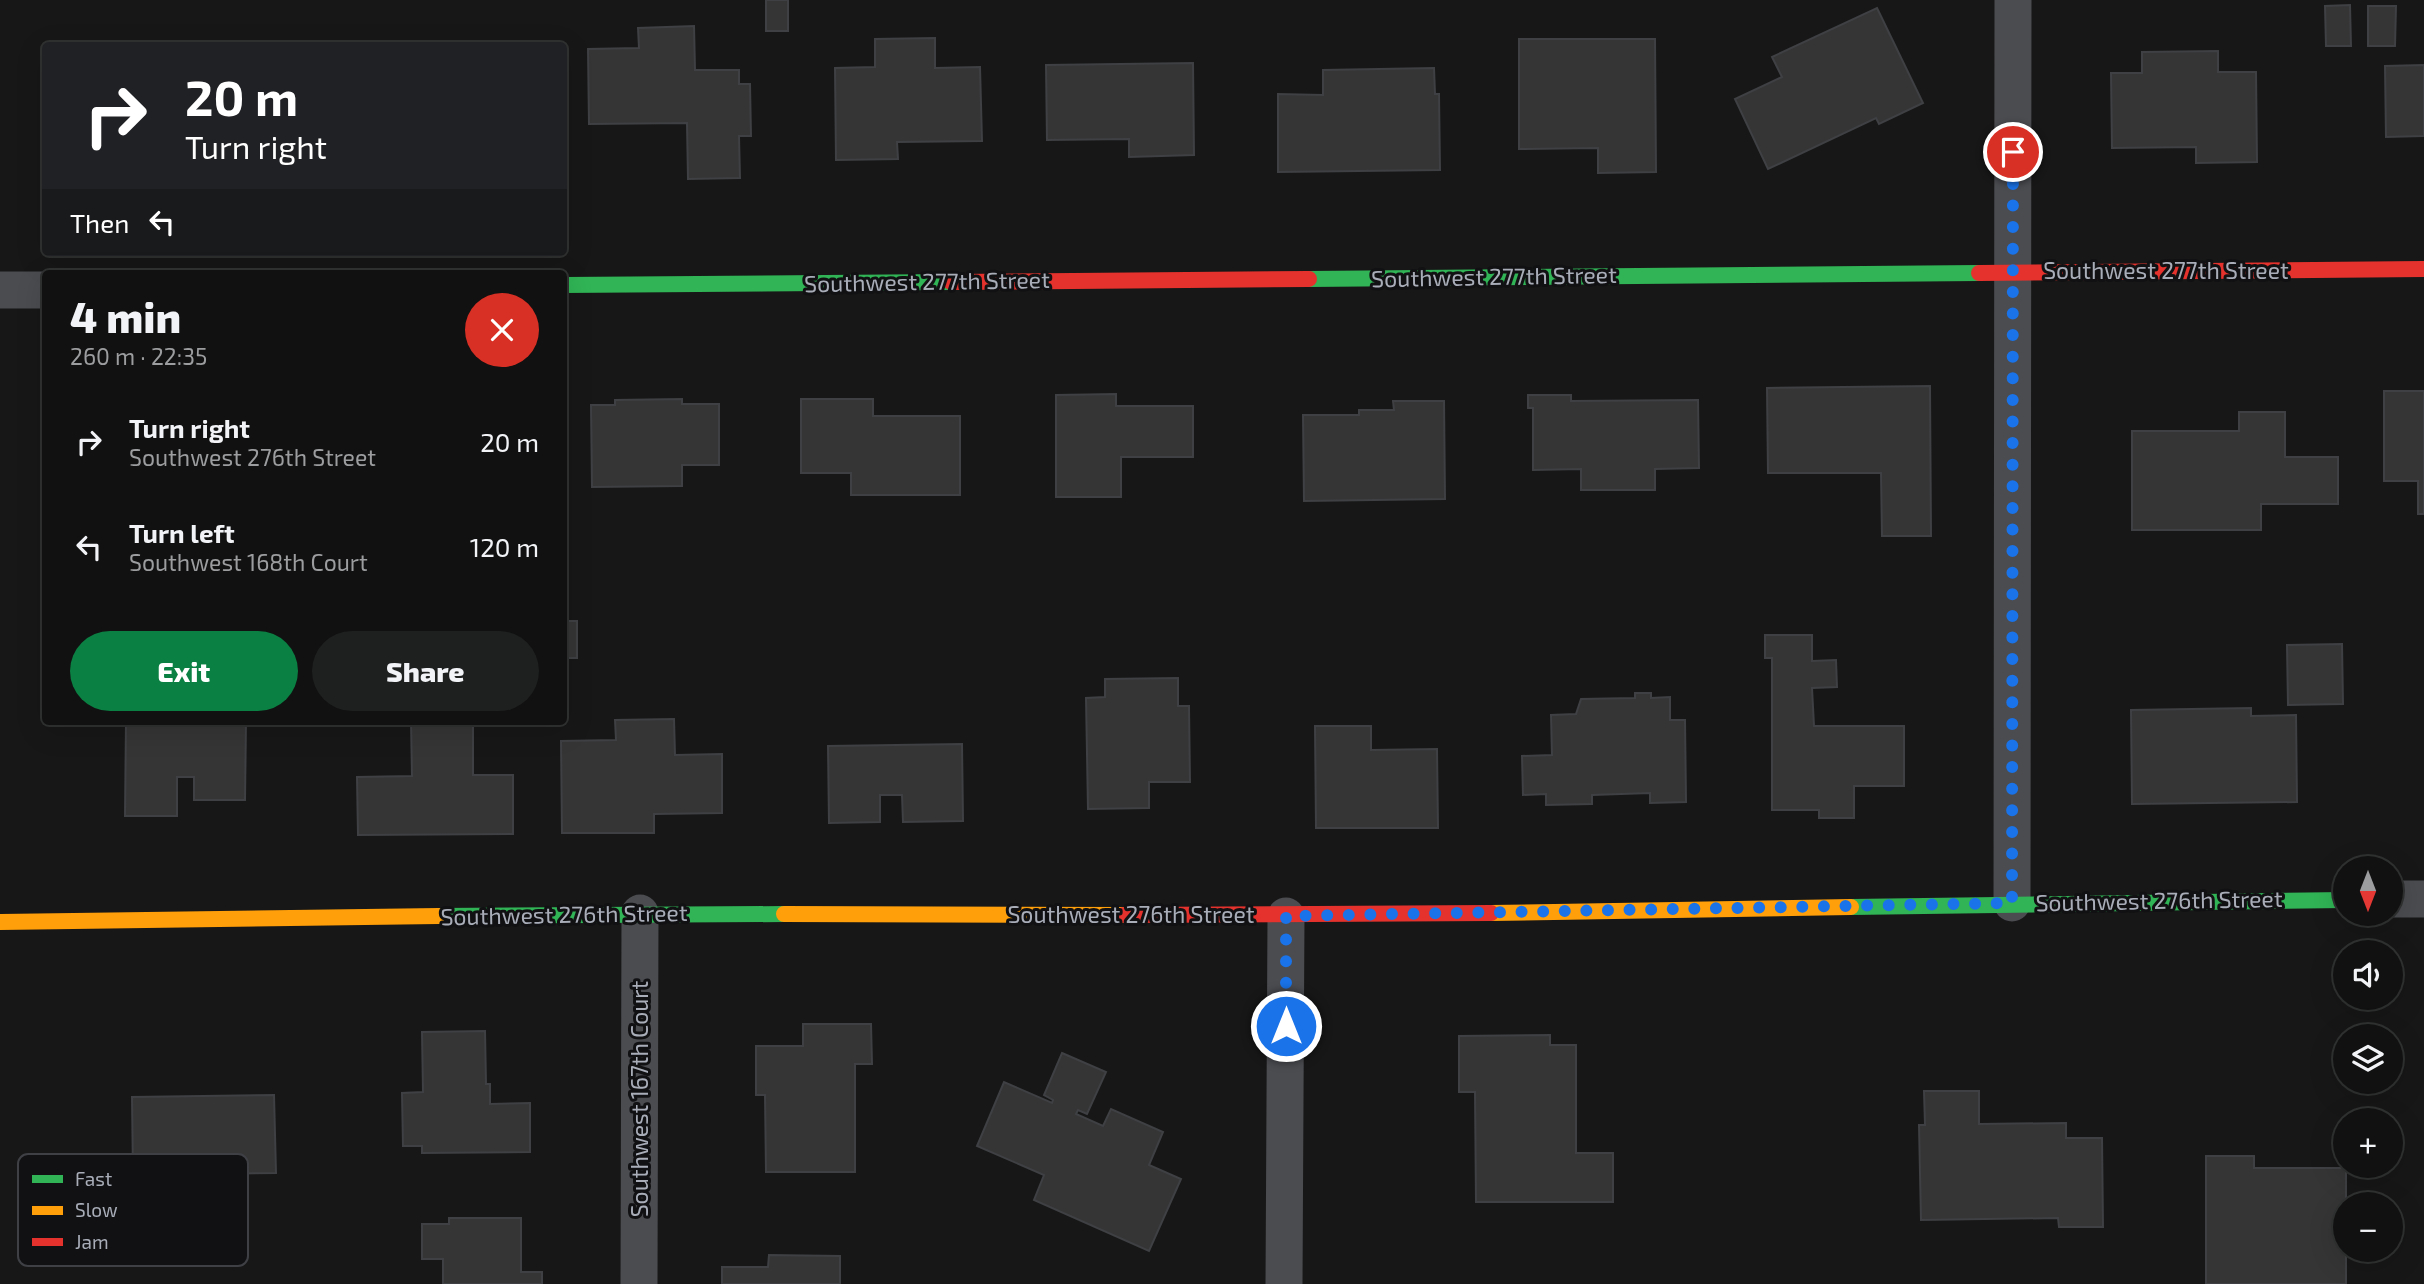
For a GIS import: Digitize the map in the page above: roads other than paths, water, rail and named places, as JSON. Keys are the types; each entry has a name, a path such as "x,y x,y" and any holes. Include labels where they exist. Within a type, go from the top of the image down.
{"street":[{"path":"2012,903 2013,0"},
{"name":"Southwest 277th Street","path":"567,285 2424,269"},
{"path":"0,290 42,290"},
{"path":"2403,899 2424,899"},
{"name":"Southwest 276th Street","path":"0,922 640,913 1286,916 2333,900"},
{"name":"Southwest 167th Court","path":"639,1284 640,913"},
{"path":"1284,1284 1286,916"}]}
